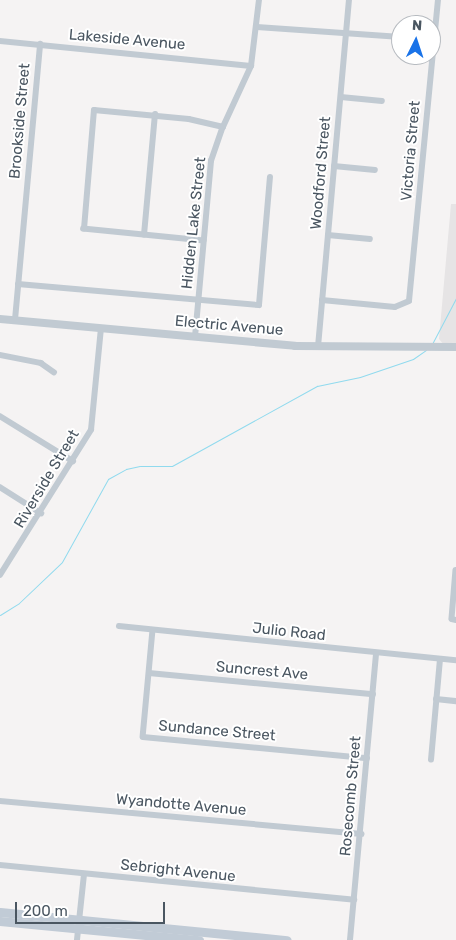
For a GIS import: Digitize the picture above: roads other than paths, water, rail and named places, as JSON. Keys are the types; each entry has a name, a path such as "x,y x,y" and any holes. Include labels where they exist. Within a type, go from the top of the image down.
{"main road":[{"path":"0,912 180,939 199,940"},
{"path":"0,921 79,924 287,940"}],"street":[{"name":"Hidden Lake Street","path":"195,337 211,161 223,127 252,66 259,0"},
{"name":"Woodford Street","path":"318,347 349,0"},
{"name":"Victoria Street","path":"436,15 438,0"},
{"path":"257,27 391,36"},
{"name":"Lakeside Avenue","path":"0,40 252,66"},
{"name":"Brookside Street","path":"15,320 40,44"},
{"name":"Victoria Street","path":"322,300 396,307 406,304 410,296 431,65"},
{"path":"340,97 382,101"},
{"path":"204,241 84,229 94,110 189,119 223,127"},
{"path":"144,235 155,116"},
{"path":"334,166 375,170"},
{"path":"18,284 259,305 270,177"},
{"path":"328,235 370,238"},
{"name":"Electric Avenue","path":"0,319 318,347 456,347"},
{"name":"Riverside Street","path":"0,575 41,513 91,430 102,328"},
{"path":"0,355 41,363 54,372"},
{"path":"0,416 73,461"},
{"path":"0,487 41,513"},
{"path":"454,620 456,570"},
{"name":"Julio Road","path":"119,626 376,654 456,660"},
{"name":"Sundance Street","path":"153,630 143,737 367,758"},
{"name":"Rosecomb Street","path":"350,940 376,654"},
{"path":"431,760 440,659"},
{"name":"Suncrest Ave","path":"149,673 373,694"},
{"path":"436,700 456,701"},
{"name":"Wyandotte Avenue","path":"0,801 360,834"},
{"name":"Sebright Avenue","path":"0,865 354,900"},
{"path":"77,940 84,874"}],"waterway":[{"path":"432,344 456,298"},
{"path":"0,615 19,603 62,562 108,479 126,469 140,466 172,466 317,386 360,377 413,359 426,350"}]}
